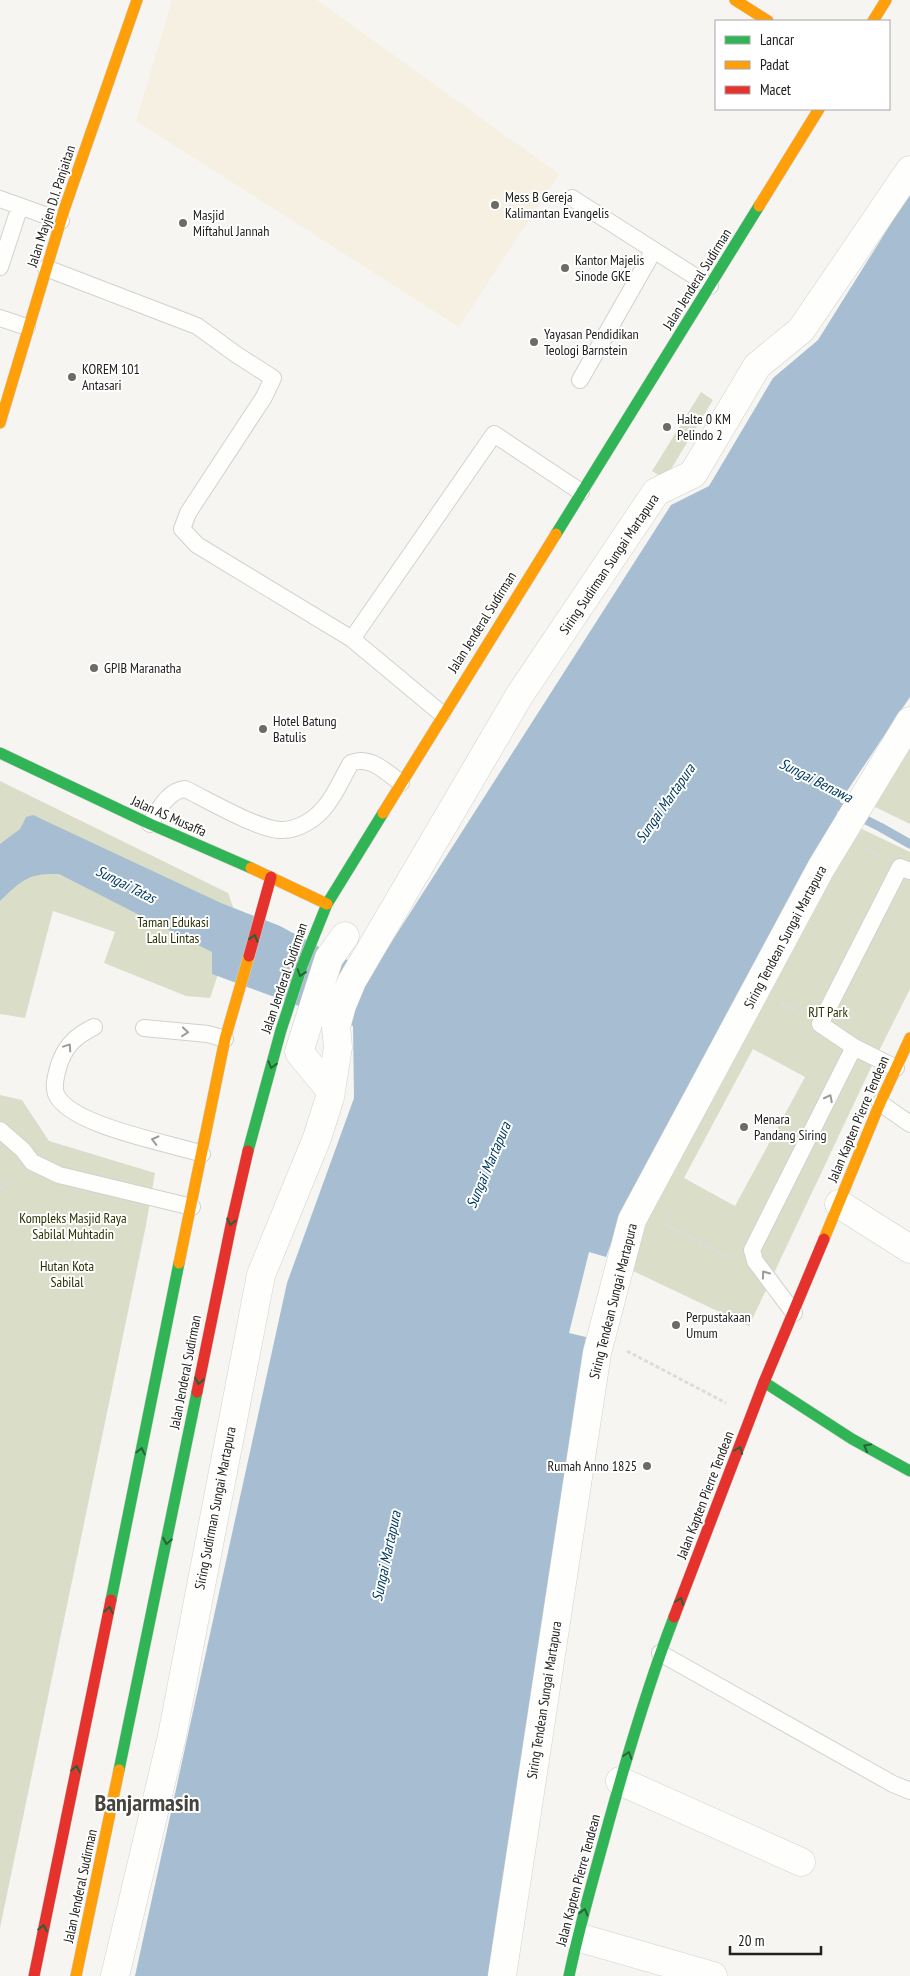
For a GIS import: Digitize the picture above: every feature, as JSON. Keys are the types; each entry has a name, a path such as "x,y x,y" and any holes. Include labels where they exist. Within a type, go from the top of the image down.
{"main road":[{"name":"Jalan Mayjen D.I. Panjaitan","path":"0,423 61,221 137,0"},
{"path":"735,0 766,20"},
{"path":"874,20 886,0"},
{"name":"Jalan Jenderal Sudirman","path":"76,1976 142,1664 232,1218 257,1117 297,1021 316,928 327,904 442,714 818,110"},
{"name":"Jalan AS Musaffa","path":"0,753 150,824 272,876 327,904"},
{"name":"Jalan Jenderal Sudirman","path":"34,1976 225,1039 272,876"},
{"name":"Jalan Kapten Pierre Tendean","path":"569,1976 577,1937 620,1781 660,1653 764,1382 880,1103 910,1038"},
{"path":"764,1382 852,1438 910,1471"}],"street":[{"name":"Siring Sudirman Sungai Martapura","path":"115,1976 172,1736 261,1276 317,1138 331,1091 338,1047 336,1027 342,1005 352,981 519,696 656,492 693,474 757,366 800,330 910,170"},
{"name":"Siring Tendean Sungai Martapura","path":"502,1976 597,1354 632,1220 821,868 910,721"},
{"path":"331,1091 299,1052 297,1021 329,958 345,936"},
{"path":"838,1204 910,1249"},
{"path":"620,1781 801,1862"},
{"path":"577,1937 713,1976"}],"lane":[{"path":"572,198 710,286"},
{"path":"0,199 61,221"},
{"path":"0,267 20,206"},
{"path":"580,380 654,250"},
{"path":"46,268 197,326 273,378 264,397 188,513 182,529 197,545 352,639 442,714"},
{"path":"0,318 28,326"},
{"path":"352,639 494,434 581,492"},
{"path":"150,824 169,795 176,790 185,789 253,822 280,830 301,827 327,805 351,763 358,760 371,762 401,783"},
{"path":"896,1068 854,1047 820,1024 905,869"},
{"path":"94,1027 73,1040 64,1051 54,1081 56,1094 65,1106 94,1122 202,1154"},
{"path":"144,1028 208,1034 225,1039"},
{"path":"794,1313 755,1261 752,1250 854,1047"},
{"path":"880,1103 910,1124"},
{"path":"0,1130 23,1150 32,1162 59,1175 192,1207"},
{"path":"660,1653 884,1779 910,1791"}],"path":[{"path":"840,837 905,869"},
{"path":"756,990 820,1024"},
{"path":"641,1204 656,1220 767,1276"},
{"path":"603,1330 620,1347 752,1416"}],"shaded area":[{"path":"172,0 317,0 559,174 459,327 136,121"}],"green space":[{"path":"701,392 713,400 665,479 652,471"},
{"path":"910,742 910,824 873,806"},
{"name":"Taman Edukasi Lalu Lintas","path":"0,781 228,893 237,918 210,998 186,996 104,963 115,932 53,911 25,1018 0,1014"},
{"name":"RJT Park","path":"860,828 910,852 910,989 749,1326 631,1270 640,1226 833,871","holes":["753,1049 805,1077 735,1206 684,1178"]},
{"name":"Kompleks Masjid Raya Sabilal Muhtadin","path":"0,1095 22,1100 49,1141 155,1173 146,1225 0,1928"}],"water":[{"path":"910,193 910,697 837,806 838,819 622,1214 606,1257 589,1252 569,1333 586,1337 493,1976 135,1976 287,1283 354,1098 353,1026 212,974 212,952 59,874 40,875 26,879 0,901 0,844 20,829 26,817 33,815 221,903 280,926 336,956 371,968 387,949 671,505 709,486 773,378 818,340"}],"waterway":[{"name":"Sungai Benawa","path":"826,800 910,844"}],"traffic: fast":[{"path":"556,534 759,206"},
{"path":"0,753 150,824 251,868"},
{"path":"248,1151 281,1030 302,966 327,904 383,813"},
{"path":"111,1600 179,1263"},
{"path":"764,1382 852,1439 910,1471"},
{"path":"119,1770 197,1392"},
{"path":"569,1976 586,1904 629,1750 674,1617"}],"traffic: slow":[{"path":"0,423 64,210 137,0"},
{"path":"735,0 766,20"},
{"path":"874,20 886,0"},
{"path":"759,206 818,110"},
{"path":"383,813 556,534"},
{"path":"251,868 327,904"},
{"path":"179,1263 225,1039 249,956"},
{"path":"824,1239 880,1103 910,1038"},
{"path":"76,1976 119,1770"}],"traffic: jam":[{"path":"249,956 271,877"},
{"path":"197,1392 248,1151"},
{"path":"674,1617 764,1382 824,1239"},
{"path":"34,1976 111,1600"}],"place":[{"name":"Mess B Gereja Kalimantan Evangelis","path":"495,205"},
{"name":"Masjid Miftahul Jannah","path":"183,223"},
{"name":"Kantor Majelis Sinode GKE","path":"565,268"},
{"name":"Yayasan Pendidikan Teologi Barnstein","path":"534,342"},
{"name":"KOREM 101 Antasari","path":"72,377"},
{"name":"Halte 0 KM Pelindo 2","path":"667,427"},
{"name":"GPIB Maranatha","path":"94,668"},
{"name":"Hotel Batung Batulis","path":"263,729"},
{"name":"Menara Pandang Siring","path":"744,1127"},
{"name":"Perpustakaan Umum","path":"676,1325"},
{"name":"Rumah Anno 1825","path":"647,1466"}],"district":[{"name":"Banjarmasin","path":"147,1802"}],"water label":[{"name":"Sungai Martapura","path":"665,803"},
{"name":"Sungai Tatas","path":"126,884"},
{"name":"Sungai Martapura","path":"488,1165"},
{"name":"Sungai Martapura","path":"386,1556"}],"park label":[{"name":"Hutan Kota Sabilal","path":"67,1274"}]}
